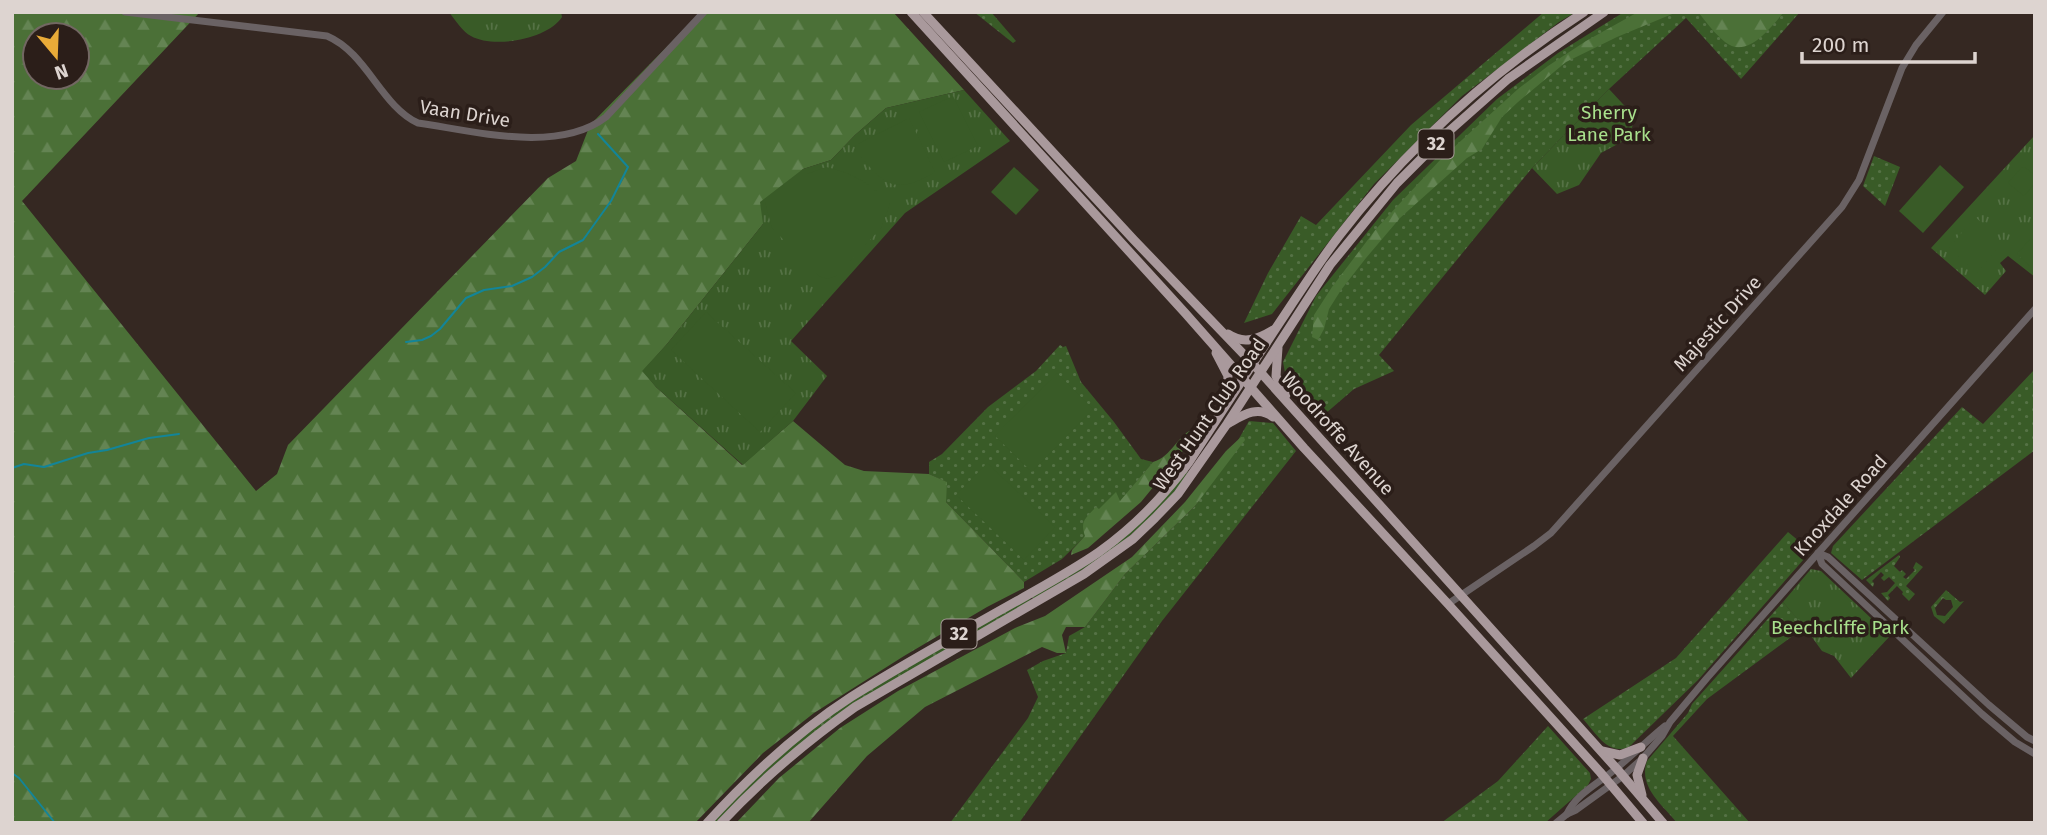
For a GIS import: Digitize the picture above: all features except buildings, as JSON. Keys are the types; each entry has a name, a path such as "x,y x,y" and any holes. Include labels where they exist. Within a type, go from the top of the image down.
{"main road":[{"name":"Woodroffe Avenue","path":"911,12 1643,823"},
{"name":"Woodroffe Avenue","path":"923,12 1253,364 1663,823"},
{"name":"West Hunt Club Road","path":"707,823 764,764 819,719 887,675 1070,570 1142,517 1189,462 1333,245 1375,193 1408,156 1490,80 1584,12"},
{"name":"West Hunt Club Road","path":"721,823 774,770 855,707 1084,574 1133,539 1178,494 1343,247 1412,167 1508,79 1604,12"},
{"path":"1126,248 1134,240"},
{"path":"1217,326 1244,341 1260,338 1277,327"},
{"path":"1210,342 1228,376 1226,405"},
{"path":"1278,346 1276,376 1297,414"},
{"path":"1227,424 1249,412 1261,411 1268,413 1287,429"},
{"path":"1399,551 1410,541"},
{"path":"1600,751 1620,755 1641,747"},
{"path":"1643,758 1637,775 1644,800"}],"street":[{"name":"Vaan Drive","path":"125,12 327,36 339,41 364,66 408,119 418,124 522,137 570,135 595,126 704,12"},
{"name":"Majestic Drive","path":"1448,604 1551,533 1829,223 1859,180 1902,68 1916,45 1943,12"},
{"name":"Knoxdale Road","path":"1620,772 1641,747 1670,722 2035,309"},
{"path":"1818,553 1828,557 1989,705 2035,741"},
{"path":"1818,553 1822,564 1930,666 2015,742 2035,754"},
{"name":"Knoxdale Road","path":"1556,823 1576,810 1607,780 1643,758 1670,722"}],"green space":[{"path":"12,12 200,12 22,201 256,491 277,474 288,445 548,178 576,161 590,125 701,12 893,12 964,90 886,108 831,160 803,169 763,224 643,371 656,387 742,465 793,421 845,465 864,471 929,474 947,482 946,502 1024,582 1024,588 904,656 814,713 763,753 695,823 12,823"},
{"path":"449,12 561,12 562,17 555,25 533,36 493,42 468,34"},
{"path":"974,12 991,12 1016,41 1013,43"},
{"path":"1544,12 1576,12 1462,96 1374,184 1272,314 1244,323 1268,273 1301,216 1316,225 1411,125"},
{"path":"1624,12 1800,12 1741,79 1686,18 1609,89 1532,168 1379,355 1394,371 1354,389 1318,420 1287,383 1283,362 1316,296 1393,200 1497,99 1558,53"},
{"path":"1638,12 1677,12 1566,62 1518,102 1502,117 1482,149 1467,158 1400,218 1341,290 1329,309 1318,340 1312,337 1314,315 1332,287 1376,229 1441,159 1518,89 1548,66"},
{"path":"1698,12 1784,12 1758,39 1742,47 1725,42"},
{"name":"Sherry Lane Park","path":"1609,89 1635,117 1629,138 1601,153 1579,185 1557,194 1532,168"},
{"path":"964,90 1010,141 905,213 791,341 827,376 793,421 743,465 656,387 642,371 667,344 763,224 760,202 803,169 831,160 886,108"},
{"path":"953,96 978,146 944,162 919,112"},
{"path":"909,118 935,172 921,180 899,185 882,178 855,150 856,145"},
{"path":"2035,135 2035,277 2008,256 2000,263 2006,271 1985,295 1931,248"},
{"path":"1874,156 1900,167 1885,206 1863,186"},
{"path":"1940,165 1964,187 1923,233 1899,211"},
{"path":"826,167 861,180 890,204 881,228 836,276 827,279 819,276 772,228 765,202 807,174"},
{"path":"1014,167 1039,190 1016,215 991,192"},
{"path":"2024,167 2035,175 2035,183 2024,196 2008,183"},
{"path":"1975,217 1996,235 1996,250 1977,273 1949,248"},
{"path":"2031,238 2035,241 2033,267 2017,254"},
{"path":"706,312 796,393 760,432 671,350"},
{"path":"1060,345 1066,346 1081,382 1141,459 1153,462 1120,502 1062,559 1024,582 946,502 946,482 929,474 929,462 942,454 988,407 1036,371"},
{"path":"2035,369 2035,450 1862,580 1831,553 1833,546 1962,407 1983,424"},
{"path":"1057,373 1093,409 1032,472 995,436"},
{"path":"1249,421 1273,423 1296,451 1162,621 1019,823 950,823 1028,718 1038,697 1027,670 1066,653 1069,636 1085,627 1125,574 1195,506 1225,463"},
{"path":"1196,428 1195,436 1141,502 1088,548 1071,555 1072,550 1085,536 1084,520 1096,507 1099,509 1116,492 1120,501 1153,462"},
{"path":"1241,437 1245,440 1195,506 1125,574 1085,627 1066,627 1062,635 1066,653 1057,653 1042,647 925,707 867,756 808,823 736,823 779,778 840,728 898,691 1015,628 1045,616 1132,557 1185,502 1226,451"},
{"path":"987,463 1055,527 1024,560 956,495"},
{"path":"1186,471 1186,476 1173,494 1131,534 1101,557 1033,599 1032,597 1079,568"},
{"path":"1788,532 1811,551 1698,680 1629,747 1615,748 1603,742 1583,719 1676,658"},
{"path":"1899,555 1894,566 1906,574 1903,577 1906,579 1915,570 1913,568 1916,562 1923,567 1906,586 1915,594 1909,601 1897,586 1888,595 1888,601 1881,593 1887,592 1895,583 1889,577 1884,581 1881,572 1872,581 1873,587 1866,580"},
{"name":"Beechcliffe Park","path":"1811,569 1821,571 1890,636 1851,678 1834,656 1822,651 1783,602"},
{"path":"1946,590 1960,602 1964,601 1944,624 1934,616 1931,607","holes":["1943,598 1951,600 1953,607 1945,616 1937,615 1935,608"]},
{"path":"1029,598 1031,600 833,718 772,767 717,823 712,823 766,768 827,718 901,671"},
{"path":"1783,602 1805,627 1707,699 1673,736 1750,823 1677,823 1649,787 1645,770 1647,761 1688,713 1692,704"},
{"path":"1548,726 1590,773 1588,785 1545,823 1441,823 1498,781"}],"waterway":[{"path":"406,342 431,336 466,298 484,290 512,286 532,277 559,252 583,240 611,201 628,167 598,134"},
{"path":"12,468 24,464 44,467 149,438 179,434"},
{"path":"12,773 55,823"}]}
